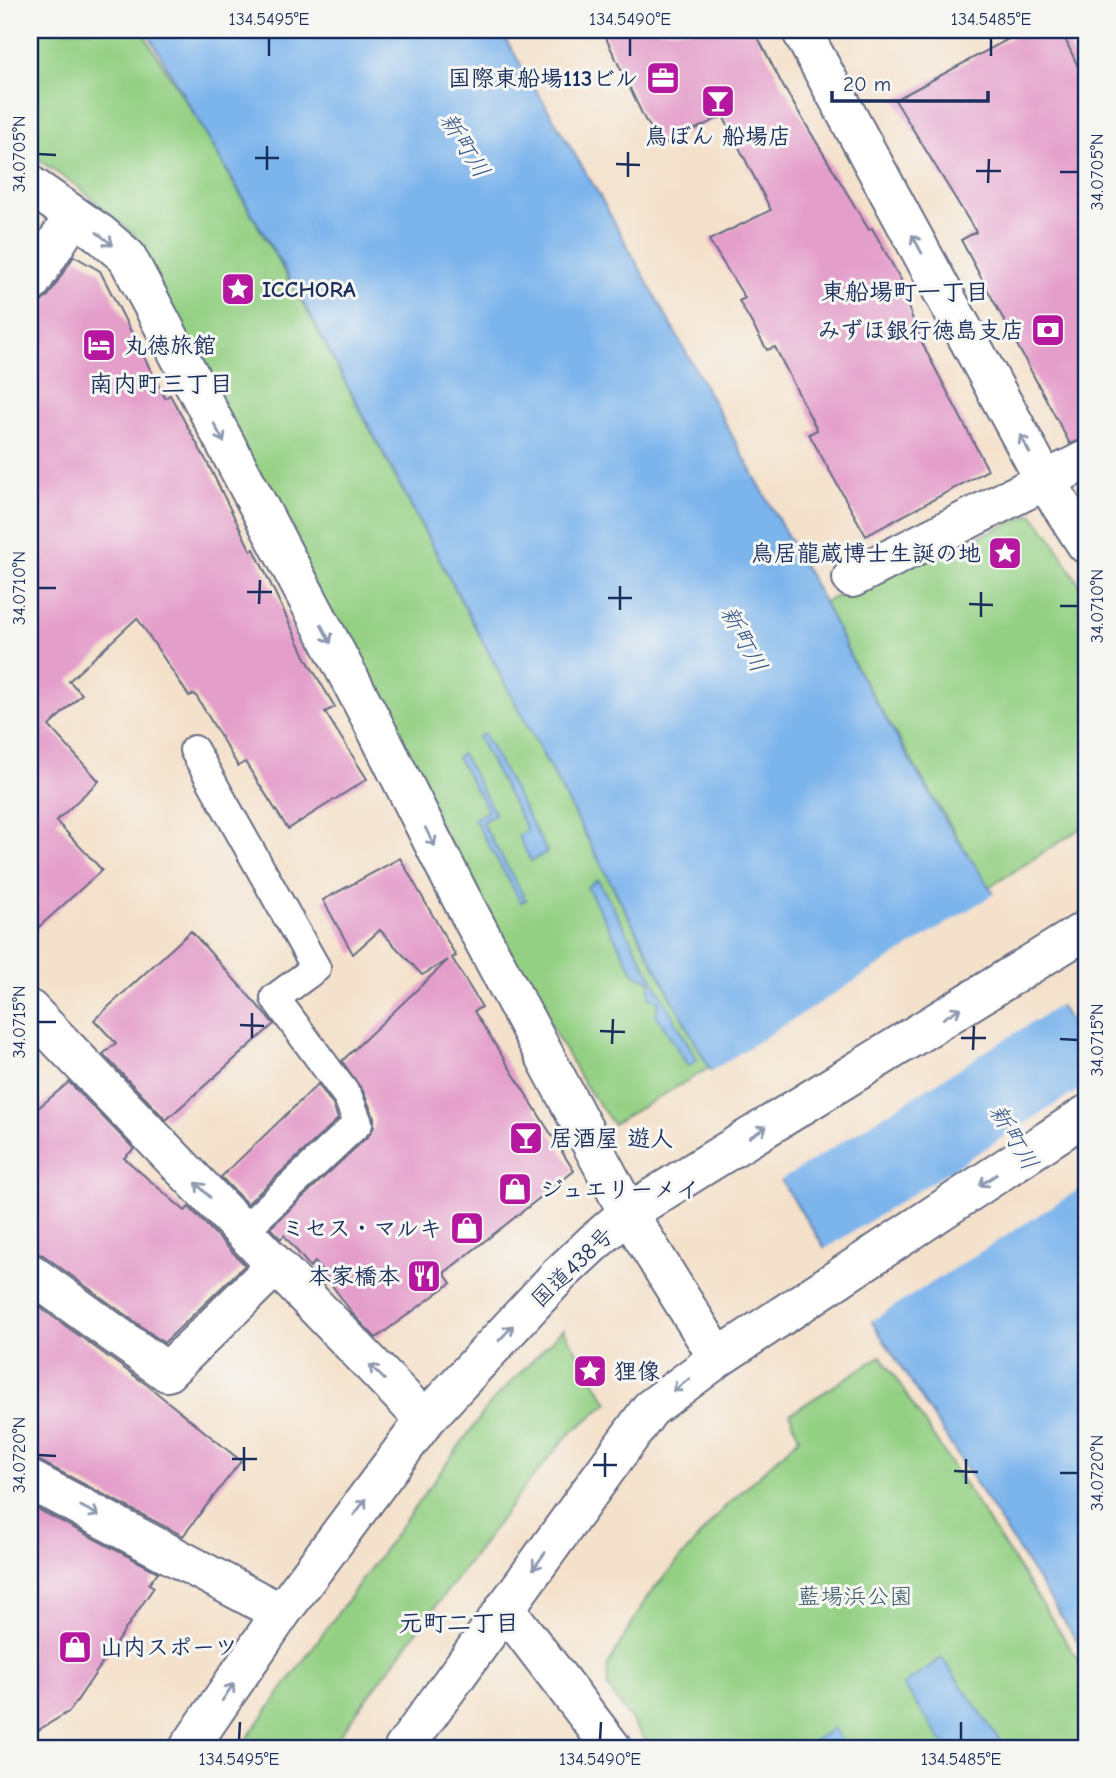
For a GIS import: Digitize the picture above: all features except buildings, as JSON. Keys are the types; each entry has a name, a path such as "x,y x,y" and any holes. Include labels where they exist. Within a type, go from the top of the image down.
{"main road":[{"path":"801,30 1045,481 1086,544"},
{"path":"30,185 99,233 127,257 628,1213 718,1358"},
{"path":"30,284 73,217"},
{"path":"852,578 1086,460"},
{"name":"国道438号","path":"189,1748 281,1613 425,1420 559,1275 628,1213 1085,931"},
{"path":"30,1010 425,1420"},
{"path":"404,1748 650,1409 718,1358 1086,1115"},
{"path":"30,1273 167,1373 275,1266"},
{"path":"30,1480 281,1613"},
{"path":"505,1608 612,1748"}],"lane":[{"path":"194,750 316,968 275,998 348,1097 358,1124 243,1231"}],"green space":[{"path":"30,30 141,30 198,121 313,322 709,1068 613,1124 582,1081 424,797 134,235 81,189 30,154"},
{"path":"1032,514 1051,537 1086,596 1086,825 988,888 856,668 824,602"},
{"path":"563,1329 608,1403 567,1436 527,1484 330,1748 240,1748 489,1405"},
{"name":"藍場浜公園","path":"881,1356 1086,1672 1086,1748 651,1748 608,1688 607,1667 647,1597 724,1508 799,1438 790,1414"}],"water":[{"name":"新町川","path":"146,30 500,30 598,193 824,602 856,668 948,825 998,900 1086,1049 1086,1655 709,1068 306,307"},
{"path":"484,734 547,852 531,861 518,836 527,830 478,737"},
{"path":"462,754 495,814 482,822 526,900 521,902 474,819 488,811 457,757"},
{"path":"598,880 697,1060 688,1066 656,1014 659,1001 650,998 650,980 635,975 587,887"},
{"path":"942,1658 1005,1748 947,1748 903,1685"},
{"path":"833,1728 847,1748 804,1748"}],"pier":[{"path":"997,892 1063,1003 778,1182 708,1073"},
{"path":"1086,1085 1086,1185 868,1323 822,1251"}],"place":[{"name":"国際東船場113ビル","path":"663,78"},
{"name":"鳥ぼん 船場店","path":"718,101"},
{"name":"ICCHORA","path":"238,289"},
{"name":"みずほ銀行徳島支店","path":"1048,330"},
{"name":"丸徳旅館","path":"99,345"},
{"name":"鳥居龍蔵博士生誕の地","path":"1005,553"},
{"name":"居酒屋 遊人","path":"526,1138"},
{"name":"ジュエリーメイ","path":"515,1189"},
{"name":"ミセス・マルキ","path":"467,1228"},
{"name":"本家橋本","path":"424,1276"},
{"name":"狸像","path":"590,1371"},
{"name":"山内スポーツ","path":"75,1647"}],"district":[{"name":"東船場町一丁目","path":"905,292"},
{"name":"南内町三丁目","path":"161,384"},
{"name":"元町二丁目","path":"459,1623"}]}
